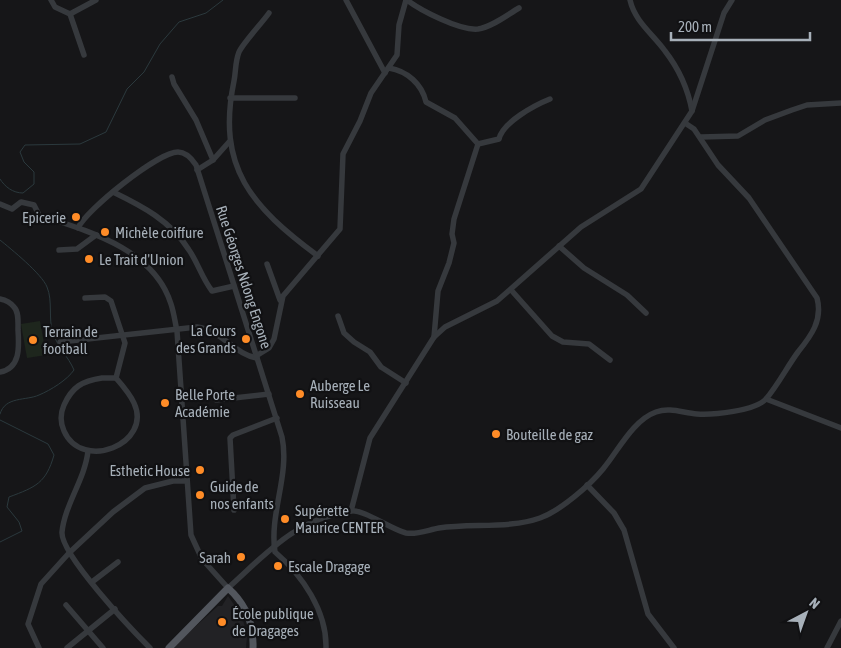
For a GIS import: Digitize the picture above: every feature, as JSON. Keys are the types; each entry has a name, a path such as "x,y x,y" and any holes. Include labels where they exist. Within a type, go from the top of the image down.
{"main road":[{"path":"169,648 228,588 241,603 249,618 253,648"}],"street":[{"path":"51,0 55,7 70,14 84,55"},
{"path":"70,14 96,0"},
{"path":"346,0 385,73"},
{"path":"280,300 340,229 343,154 360,121 371,93 390,68 397,55 399,25 406,0 446,20 476,29 486,27 519,8"},
{"path":"630,0 637,18 666,52 680,75 688,91 692,111"},
{"path":"351,511 370,438 434,337 445,327 489,306 512,290 581,227 641,189 685,123 699,97 724,13 732,0"},
{"path":"269,13 240,50 235,64 235,79 230,98 230,142 246,188 253,200 283,230 318,256"},
{"path":"390,68 408,73 424,93 426,102 455,118 478,144"},
{"path":"172,77 174,84 196,120 213,160"},
{"path":"230,98 296,98"},
{"path":"478,144 499,138 506,127 519,116 538,103 550,99"},
{"path":"701,137 738,136 765,120 785,112 807,105 841,102"},
{"path":"0,204 12,209 21,202 27,203 37,208 40,216 96,235 124,249 153,272 172,304 177,331 186,481 193,542 202,559 228,588 274,545 297,529 351,511 361,513 399,531 416,533 440,528 535,519 550,513 587,485 639,423 651,414 670,410 692,414 715,414 754,406 766,399 813,332 819,314 818,304 810,286 749,198 718,165 701,137 685,123"},
{"path":"197,170 213,160 230,142"},
{"path":"434,337 438,291 449,263 454,243 452,234 454,218 478,144"},
{"name":"Rue Géorges Ndong Engone","path":"78,228 82,220 113,192 142,170 174,153 178,152 188,156 197,170 277,418 284,451 274,545"},
{"path":"113,192 144,207 173,230 189,250 212,291 234,286"},
{"path":"59,250 77,249 96,235"},
{"path":"559,246 603,282 627,295 646,313"},
{"path":"60,342 177,331 197,327 212,330 248,356 257,357 269,348 274,339 280,300 267,264"},
{"path":"512,290 552,336 563,342 589,344 610,360"},
{"path":"0,298 8,301 17,312 19,344 17,360 13,365 0,372"},
{"path":"85,298 108,298 125,336 124,352 116,378"},
{"path":"338,316 344,332 354,342 370,352 381,368 406,383"},
{"path":"102,378 116,378 135,404 138,420 130,436 118,446 103,452 88,451 71,441 65,433 60,414 74,388 82,383 102,378"},
{"path":"216,400 269,394"},
{"path":"766,399 841,428"},
{"path":"234,510 230,438 233,435 277,418"},
{"path":"88,451 87,463 62,533 65,546 92,582 150,648"},
{"path":"39,648 28,624 41,584 113,512 145,488 173,481 186,481"},
{"path":"587,485 621,523 627,537 648,614 674,648"},
{"path":"274,545 275,552 291,568 312,598 323,624 326,648"},
{"path":"92,582 118,562"},
{"path":"66,605 103,648"},
{"path":"66,648 115,609"},
{"path":"827,648 841,621"}],"shaded area":[{"name":"Terrain de football","path":"40,321 46,355 27,358 21,324"},
{"name":"École publique de Dragages","path":"228,596 242,616 247,636 246,648 172,648 218,606 222,606"}],"waterway":[{"path":"0,179 10,189 23,193 34,184 34,172 24,162 20,152 25,145 80,144 106,132 127,89 144,72 160,44 179,22 206,13 223,0"},
{"path":"0,240 26,262 39,275 47,287 53,333 74,370 54,388 34,397 6,404 0,414"},
{"path":"0,420 48,444 54,455 47,472 39,483 9,497 7,507 19,522 22,531 0,542"}],"place":[{"name":"Epicerie","path":"76,217"},
{"name":"Michèle coiffure","path":"105,232"},
{"name":"Le Trait d'Union","path":"89,259"},
{"name":"La Cours des Grands","path":"246,339"},
{"name":"Terrain de football","path":"33,340"},
{"name":"Auberge Le Ruisseau","path":"300,394"},
{"name":"Belle Porte Académie","path":"165,403"},
{"name":"Bouteille de gaz","path":"496,434"},
{"name":"Esthetic House","path":"200,470"},
{"name":"Guide de nos enfants","path":"200,495"},
{"name":"Supérette Maurice CENTER","path":"285,519"},
{"name":"Sarah","path":"241,557"},
{"name":"Escale Dragage","path":"278,566"},
{"name":"École publique de Dragages","path":"222,622"}]}
